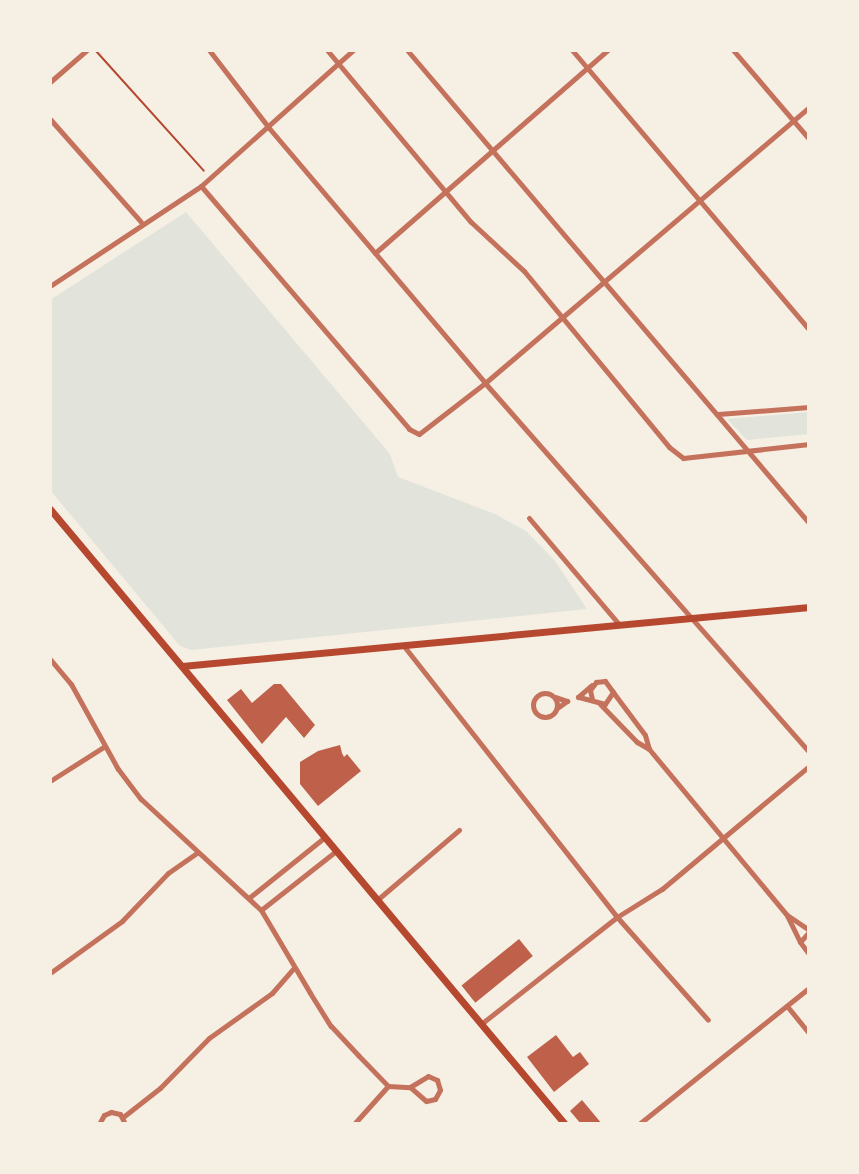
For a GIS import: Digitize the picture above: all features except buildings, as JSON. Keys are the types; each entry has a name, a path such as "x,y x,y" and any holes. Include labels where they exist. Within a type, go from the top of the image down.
{"main road":[{"path":"51,511 565,1124"},
{"path":"182,666 809,607"}],"street":[{"path":"50,82 87,50"},
{"path":"209,50 269,128 485,383 809,752"},
{"path":"327,50 471,222 524,271 656,434 683,458 809,444"},
{"path":"50,286 141,222 201,186 353,50"},
{"path":"407,50 809,523"},
{"path":"572,50 808,327"},
{"path":"375,253 608,50"},
{"path":"733,50 809,139"},
{"path":"201,186 409,429 419,434 485,383 809,107"},
{"path":"50,119 141,222"},
{"path":"717,414 809,407"},
{"path":"529,518 619,624"},
{"path":"403,644 617,917 708,1020"},
{"path":"50,659 89,713 105,746 141,799 197,853 221,869 261,910 331,1026 388,1086 410,1087 428,1076 437,1080 440,1090 435,1099 426,1101 410,1087"},
{"path":"567,701 540,694 534,701 535,710 546,717 592,685 605,681 645,735 649,749"},
{"path":"592,685 592,699"},
{"path":"600,704 609,701 613,692"},
{"path":"553,696 556,709"},
{"path":"578,697 600,704 637,742 649,749 787,915 809,954"},
{"path":"50,781 105,746"},
{"path":"481,1024 617,917 662,889 809,766"},
{"path":"377,900 459,830"},
{"path":"250,897 325,837"},
{"path":"261,910 337,851"},
{"path":"50,973 122,921 168,873 197,853"},
{"path":"787,915 809,931 800,942"},
{"path":"99,1124 107,1113 124,1121 209,1038 272,993 294,968"},
{"path":"639,1124 809,988"},
{"path":"787,1006 809,1033"},
{"path":"354,1124 388,1086"}],"path":[{"path":"95,50 210,178"}],"shaded area":[{"path":"186,212 390,454 398,477 495,514 526,531 555,561 587,609 191,650 180,646 50,490 50,300"},
{"path":"809,412 809,434 747,440 727,419"}]}
